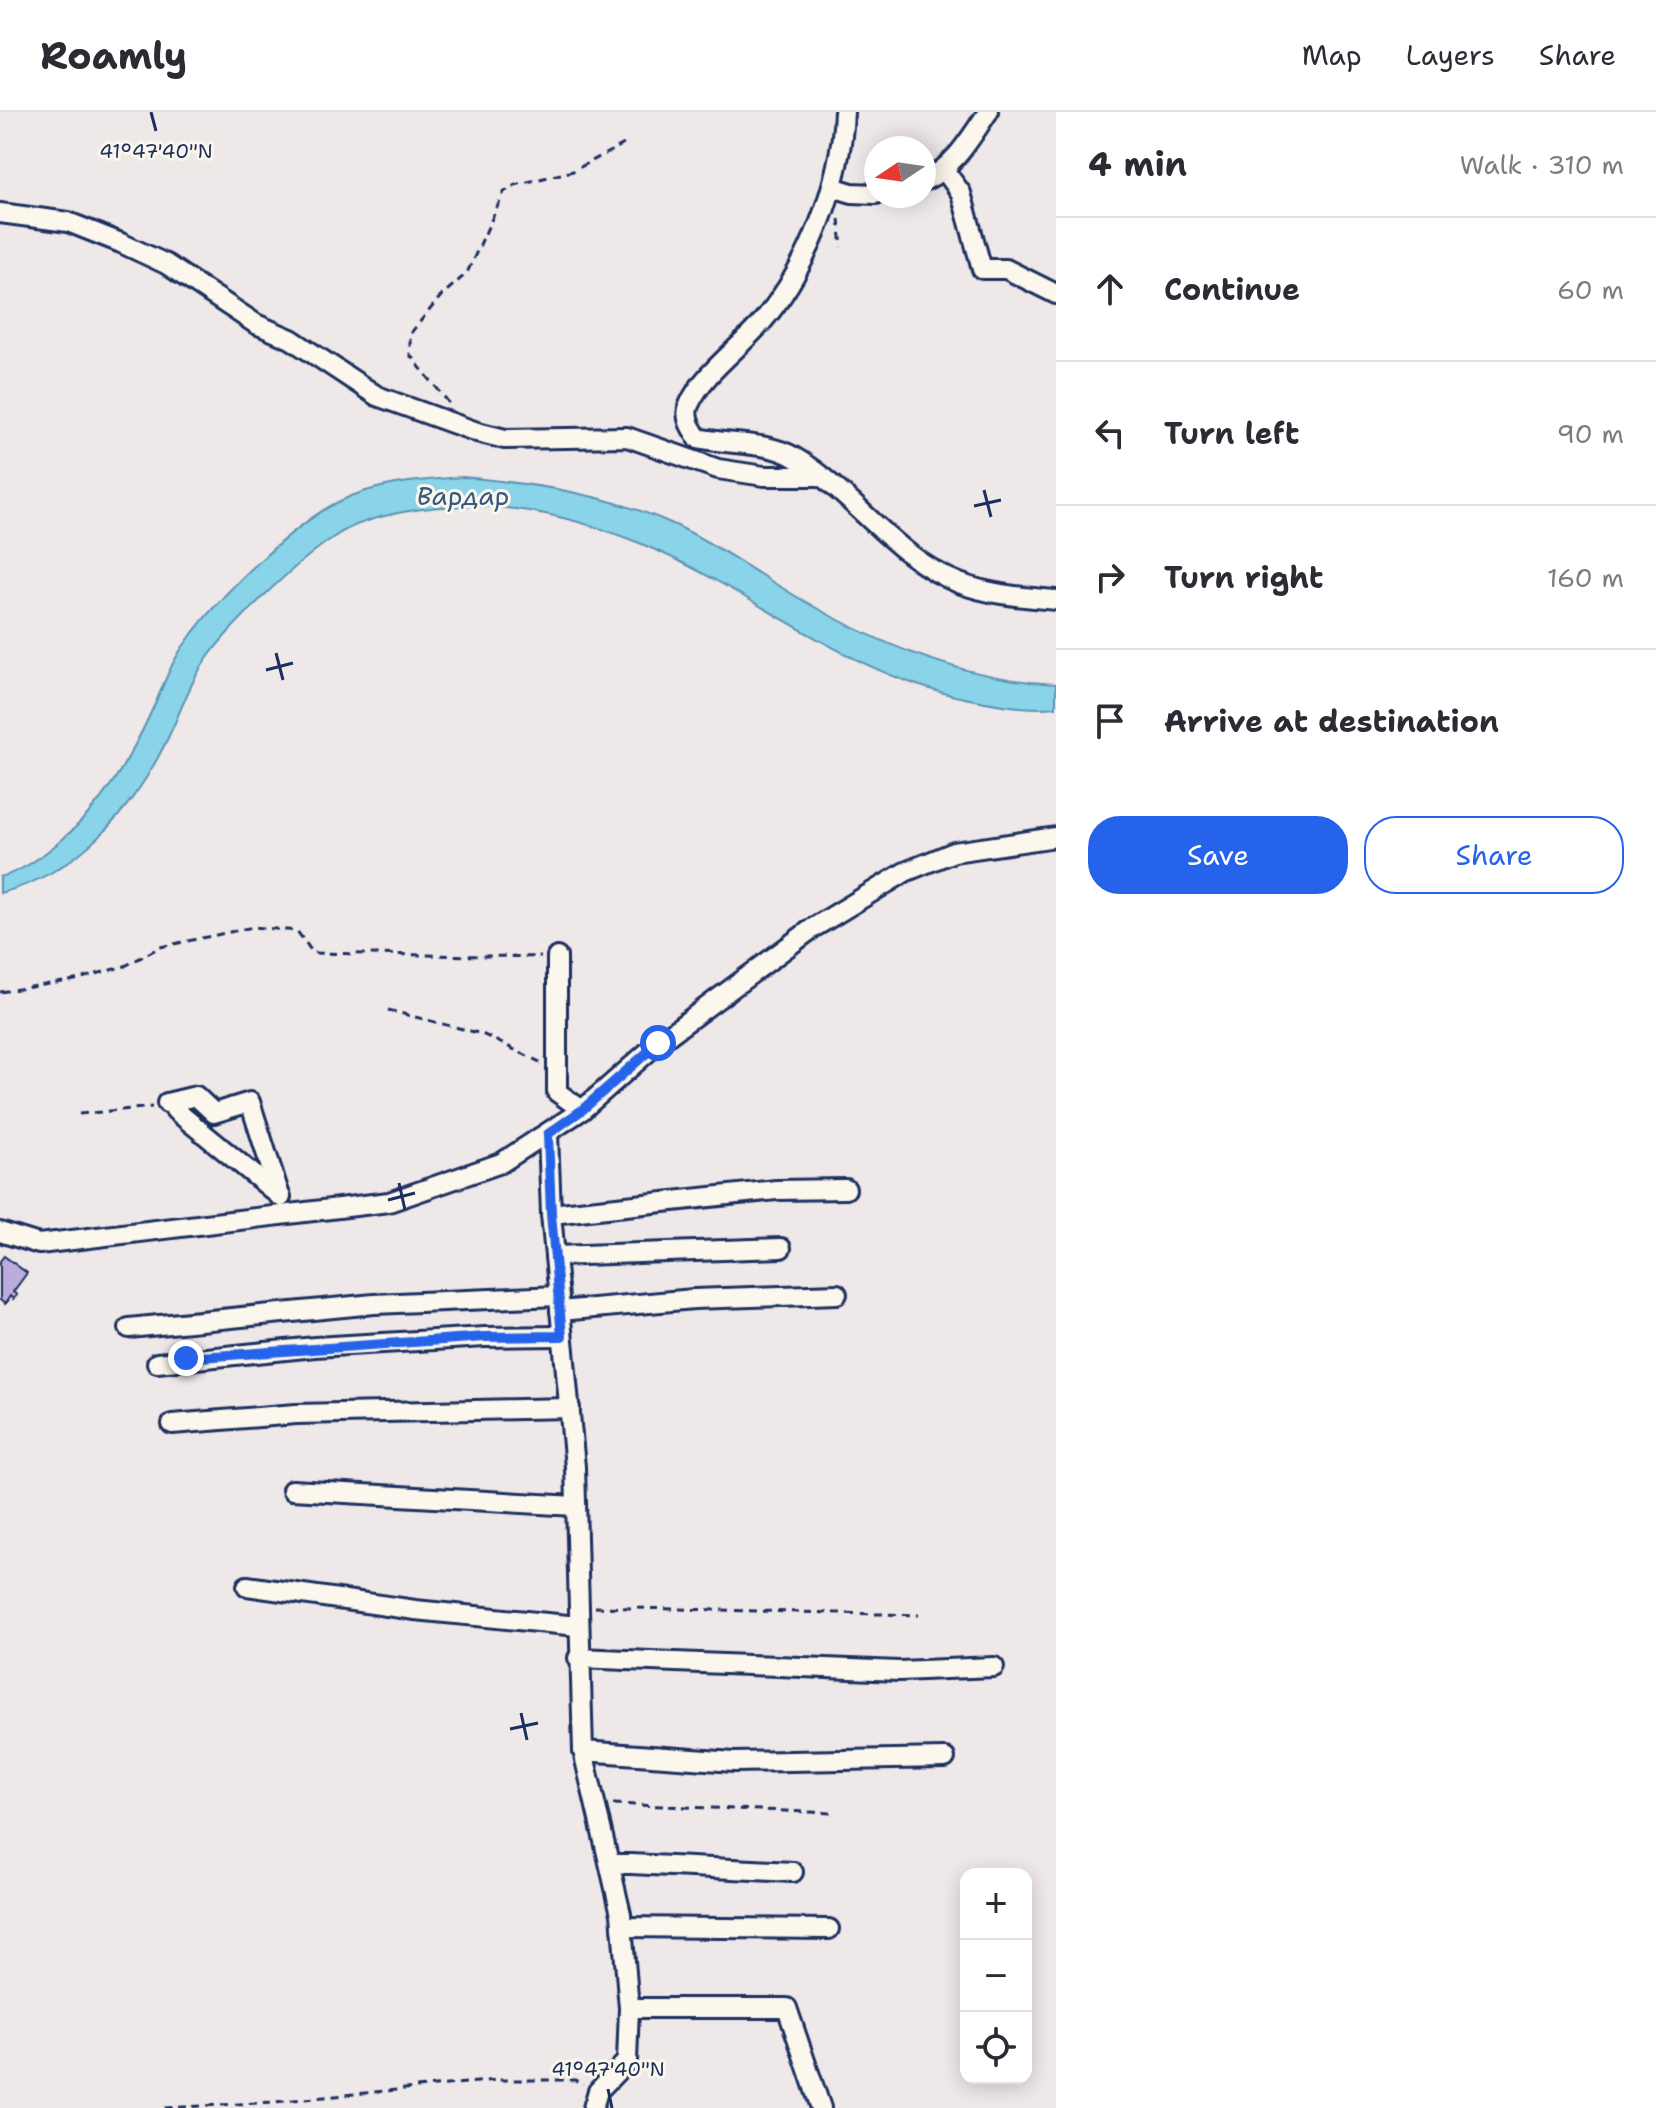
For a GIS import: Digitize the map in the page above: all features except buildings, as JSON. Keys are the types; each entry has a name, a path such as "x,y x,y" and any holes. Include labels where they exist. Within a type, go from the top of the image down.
{"street":[{"path":"844,112 832,187 799,267 764,320 695,393 687,409 689,426 698,438 792,456 910,554 958,583 993,593 1056,600"},
{"path":"936,175 945,171 988,112"},
{"path":"945,171 961,193 982,269 1006,269 1056,294"},
{"path":"832,187 864,194"},
{"path":"0,213 68,222 166,264 256,324 291,339 377,396 445,422 505,439 627,437 680,459 718,469 791,478 817,476"},
{"path":"0,1232 39,1244 389,1202 501,1163 582,1110 658,1043 813,928 905,872 954,852 1056,837"},
{"path":"557,957 557,1092 582,1110"},
{"path":"280,1196 250,1102 214,1113 196,1096 171,1106 292,1206 316,1212"},
{"path":"548,1134 551,1214 576,1506 583,1751 593,1808 613,1868 629,2008 627,2061 595,2099"},
{"path":"551,1214 776,1190 846,1189"},
{"path":"555,1256 781,1248"},
{"path":"129,1328 374,1304 559,1304 837,1294"},
{"path":"157,1363 315,1347 485,1337 562,1336"},
{"path":"172,1424 296,1414 570,1408"},
{"path":"292,1490 576,1506"},
{"path":"247,1586 415,1610 578,1626"},
{"path":"578,1658 899,1671 994,1667"},
{"path":"583,1751 734,1762 945,1758"},
{"path":"613,1868 615,1864 631,1864 793,1872"},
{"path":"622,1927 829,1929"},
{"path":"629,2008 787,2008 821,2108"}],"path":[{"path":"445,422 450,409 446,397 410,355 408,342 413,327 467,273 504,192 515,185 573,171 624,144"},
{"path":"0,992 75,980 125,966 160,947 253,927 297,931 313,953 557,957"},
{"path":"388,1010 482,1034 555,1070"},
{"path":"79,1114 171,1106"},
{"path":"577,1607 919,1615"},
{"path":"593,1808 617,1804 833,1813"},
{"path":"165,2108 274,2102 497,2080 575,2080 595,2099"}],"water":[{"name":"Вардар","path":"463,477 571,492 650,514 702,539 811,605 877,639 947,665 982,674 1056,684 1056,707 984,702 938,692 904,680 839,651 679,561 642,544 564,518 484,506 403,512 369,520 337,535 263,597 226,635 200,669 170,735 136,793 118,816 99,837 53,871 28,884 0,893 0,877 23,868 57,844 102,798 135,745 182,648 217,604 256,564 299,527 352,496 399,484"}],"route":[{"path":"186,1358 485,1337 562,1336 551,1214 548,1134 582,1110 658,1043"}]}
